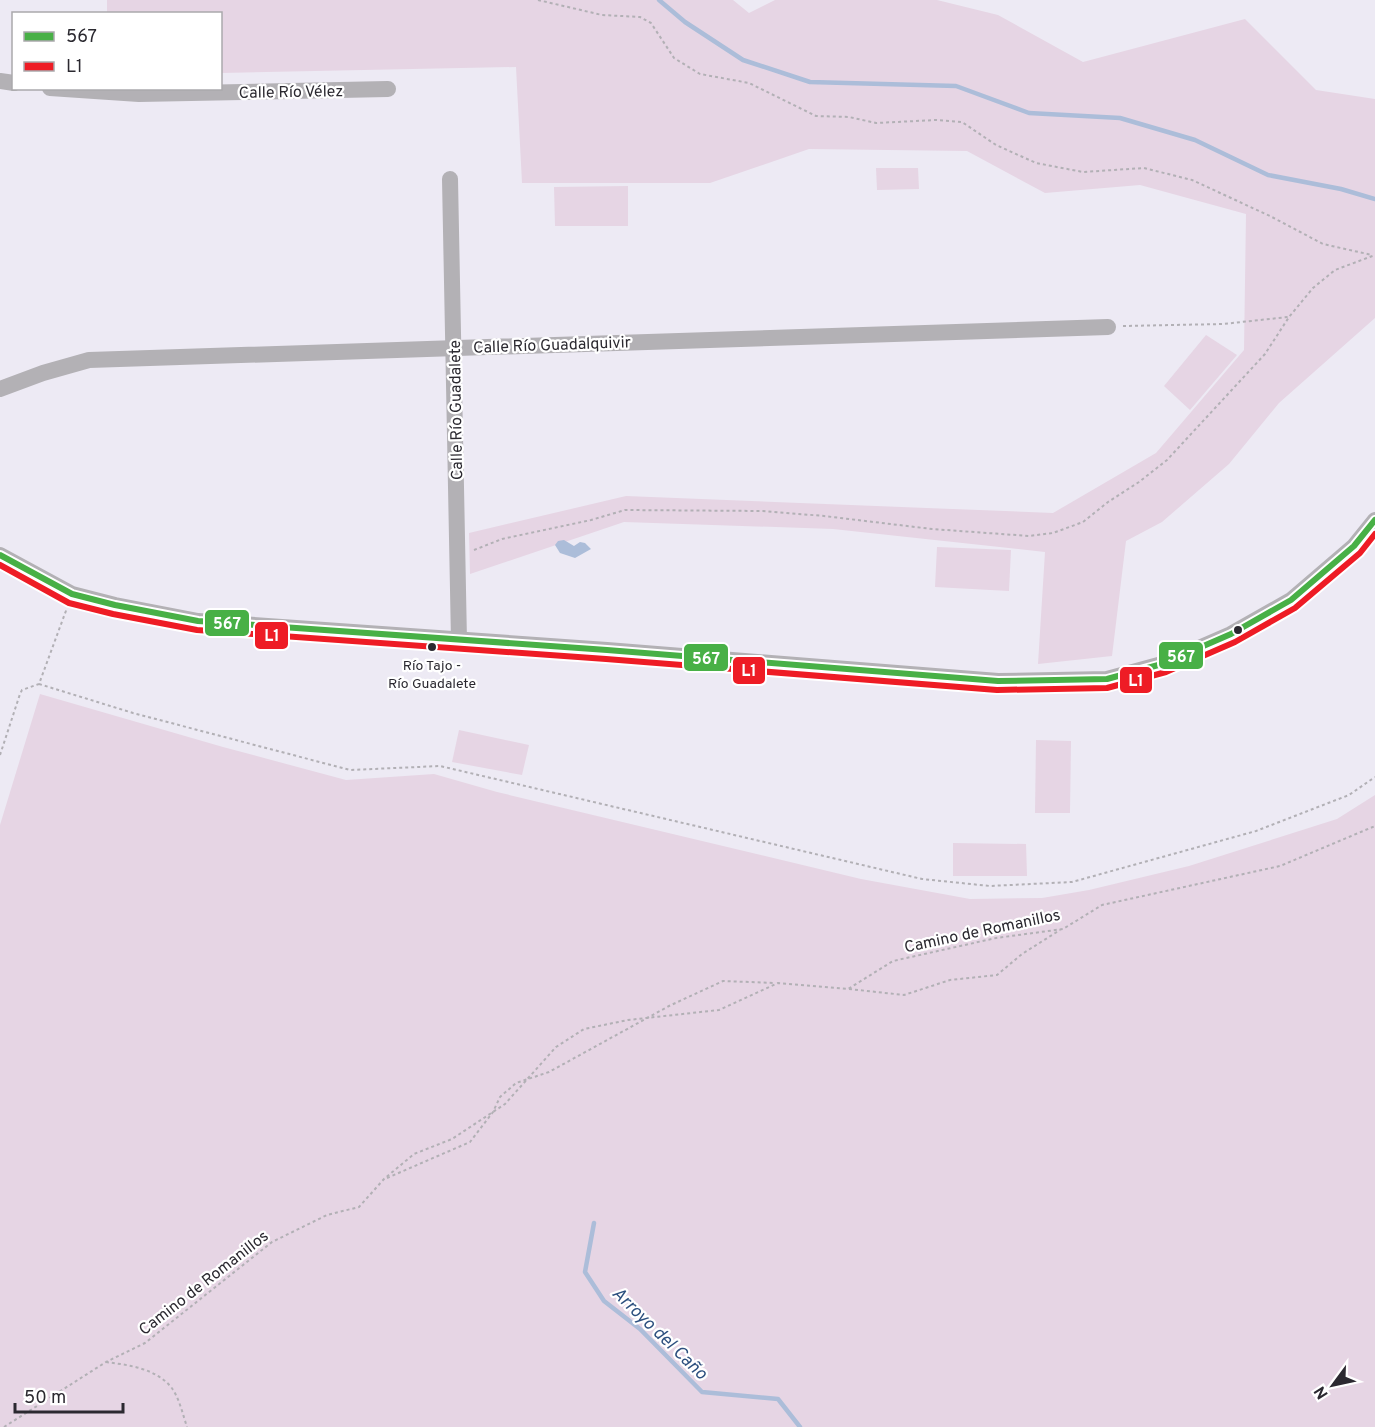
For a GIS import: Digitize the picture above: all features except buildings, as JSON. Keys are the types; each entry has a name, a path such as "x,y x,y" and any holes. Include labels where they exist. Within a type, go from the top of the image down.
{"street":[{"name":"Calle Río Vélez","path":"86,90 139,93 388,89"},
{"name":"Calle Río Guadalete","path":"450,178 459,641"},
{"name":"Calle Río Guadalquivir","path":"0,389 43,373 89,360 1108,327"},
{"path":"0,555 72,594 114,605 198,621 998,681 1107,679 1162,664 1232,634 1291,600 1354,546 1375,520"}],"path":[{"path":"538,0 602,15 640,17 651,23 674,58 700,74 749,83 816,116 849,117 876,123 936,120 962,122 996,145 1036,163 1083,172 1144,168 1192,180 1270,216 1323,244 1374,255"},
{"path":"457,557 502,539 591,520 625,510 763,511 943,530 1029,536 1053,533 1083,522 1167,460 1265,354 1289,317 1313,288 1335,270 1374,255"},
{"path":"1108,327 1223,324 1289,317"},
{"path":"39,684 72,594"},
{"path":"0,755 22,690 39,684 144,716 350,770 440,766 922,879 990,886 1072,882 1244,834 1348,795 1375,777"},
{"name":"Camino de Romanillos","path":"4,1427 106,1362 145,1343 272,1242 327,1215 359,1207 384,1179 414,1154 452,1139 505,1104 556,1047 584,1029 648,1018 719,1010 778,983 848,989 893,961 996,938 1063,929 1102,905 1280,866 1375,826"},
{"path":"848,989 904,994 950,980 997,975 1022,954 1063,929"},
{"path":"384,1179 470,1142 493,1112 500,1097 516,1083 549,1072 648,1018 723,981 778,983"},
{"path":"106,1362 135,1365 155,1375 171,1387 187,1427"}],"shaded area":[{"path":"107,0 733,0 749,13 775,0 937,0 998,15 1083,62 1245,19 1316,90 1375,99 1375,318 1279,403 1229,464 1162,522 1126,541 1112,656 1038,664 1045,552 833,529 624,522 470,574 469,533 626,496 1053,513 1156,453 1244,350 1246,214 1140,185 1045,193 967,151 809,149 710,183 522,183 516,67 222,73 222,12 107,12"},
{"path":"876,168 918,168 919,189 877,190"},
{"path":"628,186 628,226 555,226 554,187"},
{"path":"1206,335 1237,355 1190,410 1164,386"},
{"path":"937,547 1011,550 1009,591 935,587"},
{"path":"40,694 346,780 434,774 497,792 861,879 970,899 1042,898 1089,890 1189,866 1337,819 1375,795 1375,1427 0,1427 0,825"},
{"path":"459,730 529,745 522,775 452,762"},
{"path":"1036,740 1071,741 1070,813 1035,813"},
{"path":"953,843 1026,844 1027,876 953,876"}],"water":[{"path":"564,540 574,546 580,542 585,543 591,549 575,558 560,553 555,545 558,541"}],"waterway":[{"path":"659,0 685,22 743,60 810,82 956,86 1029,113 1120,118 1195,140 1268,175 1341,189 1375,199"},
{"name":"Arroyo del Caño","path":"594,1223 585,1272 604,1301 640,1329 702,1392 778,1399 800,1427"}],"transit line":[{"name":"567","path":"0,555 72,594 198,621 998,681 1107,679 1162,664 1231,634 1291,600 1354,546 1375,520"},
{"name":"L1","path":"0,565 69,603 197,630 997,690 1107,688 1166,672 1235,642 1295,608 1360,553 1375,534"}],"place":[{"name":"Río Tajo - Río Guadalete","path":"432,647"}]}
